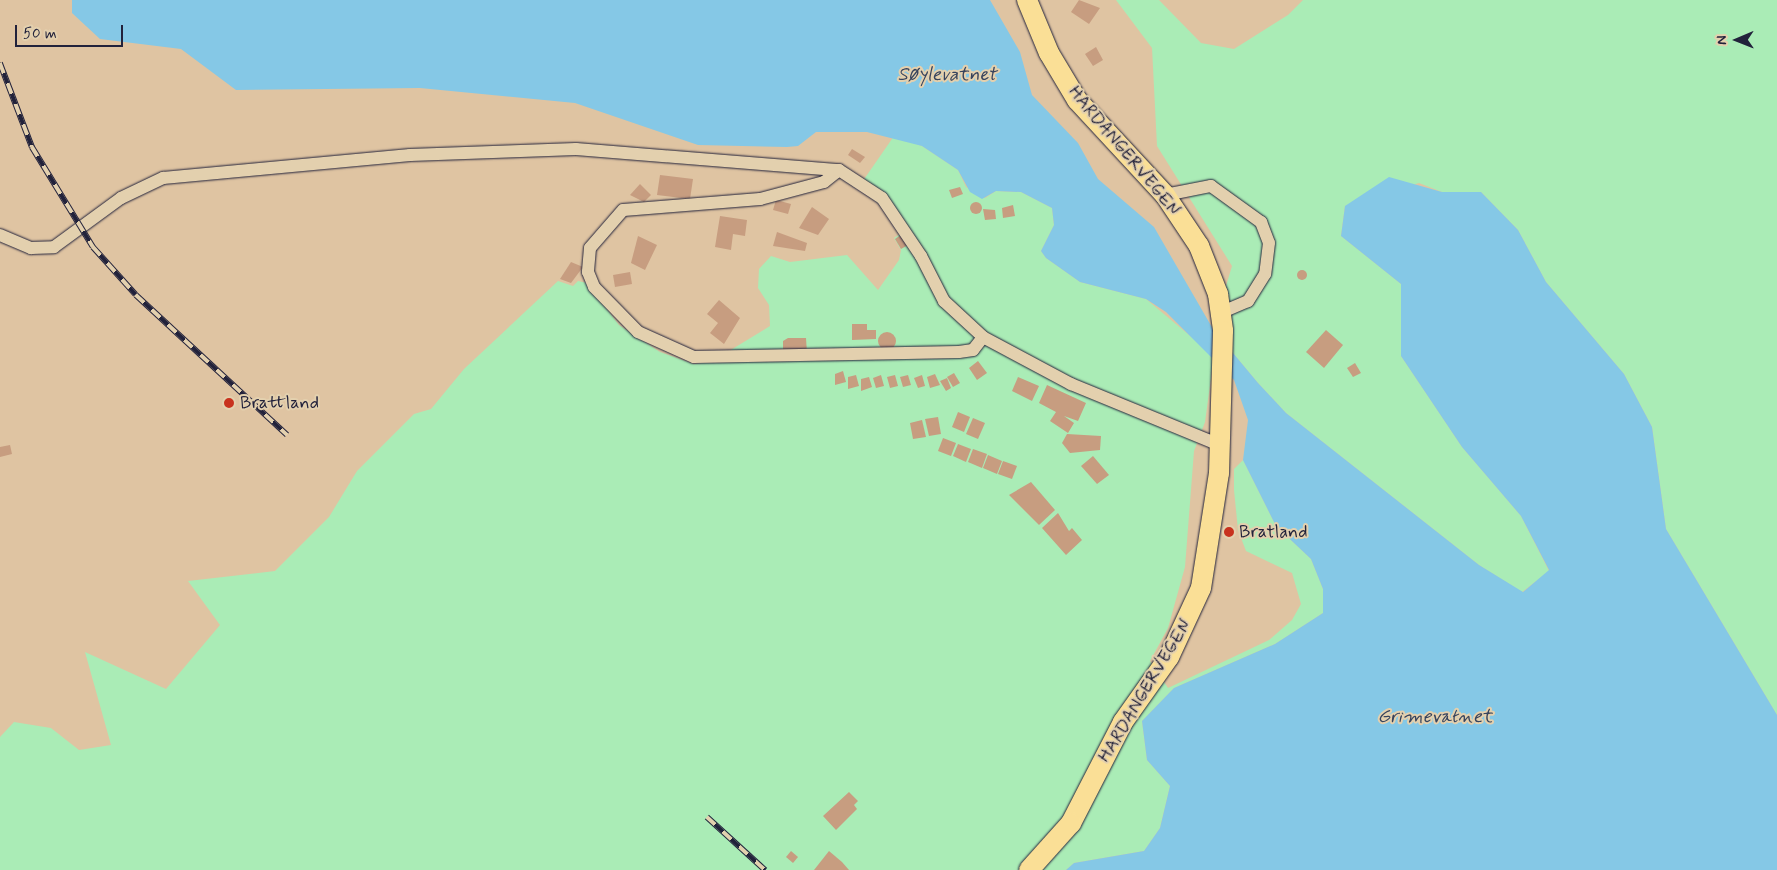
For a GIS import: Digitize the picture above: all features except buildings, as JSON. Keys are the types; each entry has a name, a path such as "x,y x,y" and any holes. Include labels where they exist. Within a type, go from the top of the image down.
{"main road":[{"name":"HARDANGERVEGEN","path":"1027,0 1049,53 1077,100 1165,195 1199,246 1222,322 1223,373 1220,445 1209,549 1187,623 1169,657 1124,722 1071,823 1029,870"}],"street":[{"path":"0,235 31,248 54,248 120,198 163,178 410,155 576,149 839,170 882,198 921,256 944,301 984,337 1071,384 1220,445"},
{"path":"839,170 824,182 760,199 623,210 590,248 588,272 594,286 638,332 694,357 959,352 973,350 984,337"},
{"path":"1165,195 1212,186 1260,222 1269,244 1265,274 1248,301 1222,322"}],"green space":[{"path":"1116,0 1159,0 1201,43 1234,49 1288,15 1303,0 1777,0 1777,715 1666,529 1652,427 1624,374 1546,282 1518,230 1481,192 1442,192 1419,183 1345,206 1341,236 1401,284 1401,356 1462,447 1521,516 1549,571 1522,592 1479,565 1286,413 1258,383 1213,329 1232,266 1157,146 1152,48"},
{"path":"894,136 922,146 958,170 966,187 985,198 996,191 1021,192 1052,208 1054,225 1041,251 1046,258 1080,282 1146,299 1214,356 1205,422 1194,451 1185,567 1168,628 1150,661 1168,688 1269,640 1292,620 1301,604 1292,573 1246,551 1238,530 1234,490 1234,469 1243,460 1276,526 1311,559 1323,589 1323,613 1275,644 1174,688 1142,721 1147,760 1170,786 1160,828 1144,851 1074,863 1066,870 0,870 0,737 14,722 51,728 79,750 111,745 85,652 166,689 220,625 188,581 275,571 329,517 357,471 414,414 431,409 464,369 558,281 573,286 578,281 587,283 619,325 660,352 694,364 711,362 770,326 769,305 758,288 759,269 771,256 790,262 847,255 878,290 899,260 901,250 894,238 902,233 878,203 858,188"}],"water":[{"name":"Grimevatnet","path":"72,0 990,0 1020,52 1032,95 1078,143 1098,179 1154,227 1213,329 1258,383 1286,413 1479,565 1523,592 1549,570 1521,516 1462,447 1401,356 1401,284 1341,236 1345,206 1389,177 1442,192 1481,192 1518,230 1546,282 1624,374 1652,427 1666,529 1777,715 1777,870 1066,870 1074,863 1144,851 1160,828 1170,786 1147,760 1142,721 1174,688 1275,644 1323,613 1323,589 1311,559 1276,526 1243,460 1248,420 1234,380 1166,312 1146,299 1080,282 1046,258 1041,251 1054,225 1052,208 1021,192 996,191 982,199 970,192 958,170 922,146 867,132 816,132 798,146 787,147 698,145 575,103 420,88 236,90 181,49 100,39 72,13"}],"railway":[{"path":"0,63 32,147 93,247 136,295 287,435"},
{"path":"707,817 765,870"}],"place":[{"name":"Brattland","path":"229,403"},
{"name":"Bratland","path":"1229,532"}],"water label":[{"name":"Søylevatnet","path":"947,75"}]}
